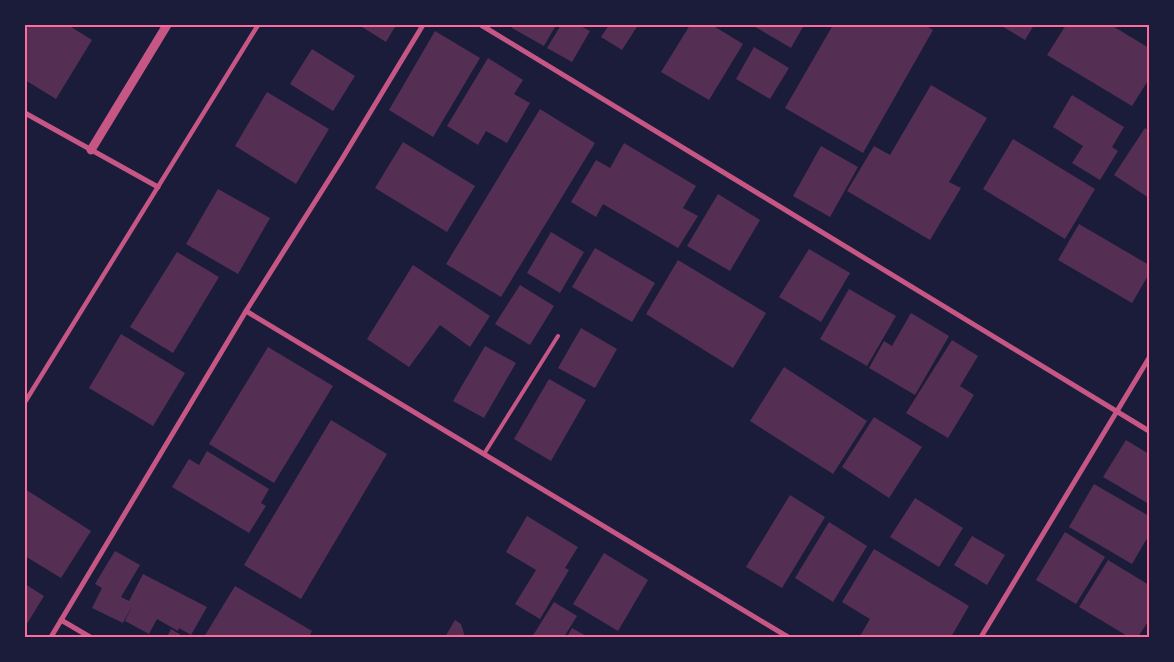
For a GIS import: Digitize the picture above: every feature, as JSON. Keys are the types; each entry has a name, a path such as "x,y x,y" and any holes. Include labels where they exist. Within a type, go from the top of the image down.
{"street":[{"path":"91,150 167,25"},
{"path":"25,402 258,25"},
{"path":"51,637 246,311 342,159 423,25"},
{"path":"481,25 1149,431"},
{"path":"25,113 158,187"},
{"path":"246,311 788,637"},
{"path":"981,637 1149,358"},
{"path":"62,620 90,637"}],"lane":[{"path":"484,454 558,336"}],"building":[{"path":"29,25 68,25 92,40 56,99 25,80 25,32"},
{"path":"359,25 396,25 386,42"},
{"path":"513,25 556,25 544,46 512,28"},
{"path":"561,25 579,25 590,31 572,62 547,48"},
{"path":"609,25 638,25 622,50 601,37"},
{"path":"690,25 712,25 743,44 709,100 661,72"},
{"path":"752,25 804,25 791,48"},
{"path":"833,25 925,25 933,30 863,153 785,108"},
{"path":"1000,25 1034,25 1025,40"},
{"path":"1066,25 1111,25 1149,48 1149,79 1132,106 1047,55"},
{"path":"435,31 480,58 433,137 389,110"},
{"path":"754,47 789,68 770,99 736,79"},
{"path":"312,49 355,76 333,111 290,84"},
{"path":"488,58 523,80 514,94 530,103 507,143 486,131 478,145 447,126"},
{"path":"931,85 987,118 949,182 961,188 930,240 847,191 874,146 890,155"},
{"path":"267,92 329,129 296,184 235,146"},
{"path":"1072,95 1124,127 1112,147 1118,151 1100,180 1072,163 1083,146 1053,127"},
{"path":"540,109 595,143 501,297 446,264"},
{"path":"1145,128 1149,131 1149,198 1114,175"},
{"path":"1013,139 1095,189 1065,239 983,189"},
{"path":"403,142 475,186 447,232 375,188"},
{"path":"624,143 696,186 683,208 698,216 678,248 603,204 596,217 571,202 596,160 610,168"},
{"path":"821,146 858,167 830,217 793,196"},
{"path":"218,189 270,218 238,274 186,244"},
{"path":"718,194 760,220 730,271 687,246"},
{"path":"1079,224 1149,265 1149,274 1132,303 1058,260"},
{"path":"551,232 584,252 560,293 527,273"},
{"path":"595,248 655,283 632,322 572,287"},
{"path":"809,249 850,273 821,322 779,297"},
{"path":"177,252 219,277 173,353 130,327"},
{"path":"678,260 766,313 733,368 646,314"},
{"path":"413,265 490,316 470,347 440,325 409,367 367,339"},
{"path":"520,285 554,306 530,345 495,324"},
{"path":"849,289 896,316 867,366 820,339"},
{"path":"911,313 949,336 915,395 869,368 884,341 892,346"},
{"path":"581,328 617,349 595,388 558,368"},
{"path":"121,334 185,373 153,426 89,388"},
{"path":"952,340 978,356 960,386 974,395 948,438 906,413"},
{"path":"485,346 516,363 484,418 453,401"},
{"path":"268,347 333,386 274,483 209,444"},
{"path":"784,367 867,421 833,474 750,421"},
{"path":"549,379 586,400 551,461 514,439"},
{"path":"874,417 922,447 889,498 842,467"},
{"path":"331,420 387,454 301,599 244,565"},
{"path":"1126,440 1149,454 1149,504 1103,477"},
{"path":"207,451 269,489 261,503 266,506 249,533 172,487 189,459 199,465"},
{"path":"1094,484 1149,516 1149,535 1132,564 1069,527"},
{"path":"25,489 91,531 61,578 25,556"},
{"path":"790,495 825,517 782,588 746,567"},
{"path":"915,498 963,528 939,567 890,537"},
{"path":"527,516 578,547 565,568 569,570 540,619 515,604 536,570 506,552"},
{"path":"829,522 867,546 833,602 795,578"},
{"path":"1065,532 1105,557 1076,604 1036,580"},
{"path":"972,536 1005,555 987,585 954,565"},
{"path":"874,549 969,606 951,637 860,636 870,619 842,602"},
{"path":"115,551 140,565 121,597 129,601 143,574 207,607 191,635 179,628 178,631 157,619 149,634 125,621 132,606 123,623 92,608 102,588 95,584"},
{"path":"604,553 648,580 618,631 573,604"},
{"path":"1108,560 1149,585 1149,620 1138,637 1129,637 1079,607"},
{"path":"25,584 44,596 25,627"},
{"path":"235,586 312,631 309,637 204,637"},
{"path":"554,602 577,616 564,637 532,637"},
{"path":"455,620 461,624 465,637 445,637"},
{"path":"572,628 588,637 567,637"},
{"path":"171,629 184,637 167,637"}]}
